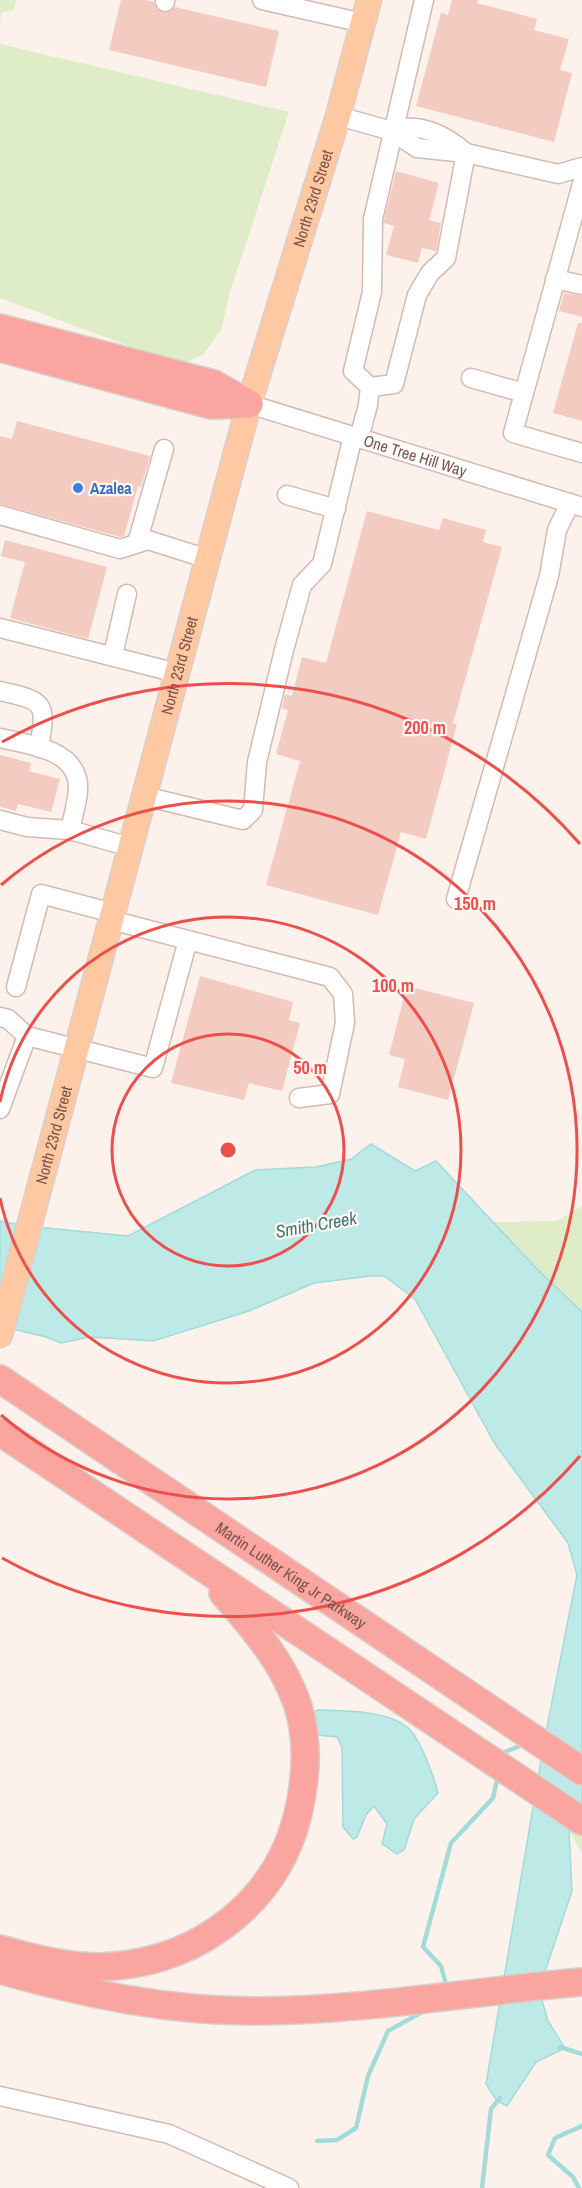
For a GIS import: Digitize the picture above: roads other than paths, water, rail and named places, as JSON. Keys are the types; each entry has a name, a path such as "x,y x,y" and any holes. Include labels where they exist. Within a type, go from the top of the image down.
{"highway":[{"path":"0,328 214,384 249,404"},
{"path":"0,348 211,405 249,404"},
{"name":"Martin Luther King Jr Parkway","path":"0,1379 582,1771"},
{"path":"0,1432 582,1821"},
{"path":"0,1949 71,1965 116,1966 183,1951 214,1934 236,1916 261,1890 282,1859 294,1827 304,1786 304,1743 298,1707 283,1670 258,1634 201,1567"},
{"path":"0,1970 123,2000 217,2010 302,2010 582,1982"}],"main road":[{"name":"North 23rd Street","path":"0,1335 249,404 338,116 369,0"}],"street":[{"path":"262,0 363,23"},
{"path":"370,387 353,371 372,292 374,219 392,131 424,0"},
{"path":"338,116 392,131 417,148 466,153 558,174 582,167"},
{"path":"370,387 394,384 417,295 430,273 446,258 466,153"},
{"path":"582,184 513,433 582,453"},
{"path":"555,279 582,285"},
{"path":"471,378 524,393"},
{"path":"144,796 243,820 253,810 258,762 284,650 302,585 322,564 370,387"},
{"name":"One Tree Hill Way","path":"249,404 576,505"},
{"path":"137,543 164,450"},
{"path":"287,495 336,509"},
{"path":"456,899 549,576 557,530 576,505"},
{"path":"0,515 120,549 148,540 208,559"},
{"path":"113,656 127,594"},
{"path":"0,628 177,673"},
{"path":"0,691 31,698 41,706 44,718 39,748"},
{"path":"0,738 39,748 65,759 77,778 70,830"},
{"path":"0,820 27,827 70,830 130,848"},
{"path":"16,987 41,894 188,940 330,977 343,994 345,1023 330,1094 299,1098"},
{"path":"0,1017 8,1019 27,1036 153,1068 188,940"},
{"path":"0,1109 27,1036"},
{"path":"0,2096 169,2134 290,2188"}],"water":[{"name":"Smith Creek","path":"371,1144 415,1171 436,1161 536,1268 582,1312 582,1801 569,1831 572,1891 539,1990 548,2021 565,2048 536,2062 507,2106 497,2101 486,2084 545,1737 577,1575 568,1543 495,1444 415,1299 384,1276 371,1276 314,1283 249,1311 153,1341 90,1337 61,1343 0,1326 0,1221 27,1226 128,1236 255,1170 316,1167 351,1159"},
{"path":"318,1710 364,1712 387,1717 406,1726 416,1738 430,1767 438,1793 414,1819 404,1850 397,1854 382,1844 387,1824 374,1806 366,1815 357,1837 353,1839 343,1827 342,1748 337,1737 317,1735 310,1714"}],"waterway":[{"path":"501,1756 502,1753 525,1744"},
{"path":"447,1988 441,1966 423,1947 451,1843 493,1798 498,1776"},
{"path":"317,2141 337,2140 356,2128 368,2076 388,2031 424,2011"},
{"path":"560,2047 582,2054"},
{"path":"482,2188 491,2109 500,2098"},
{"path":"579,2188 573,2177 548,2155 555,2138 582,2126"}],"place":[{"name":"Azalea","path":"78,488"}]}
